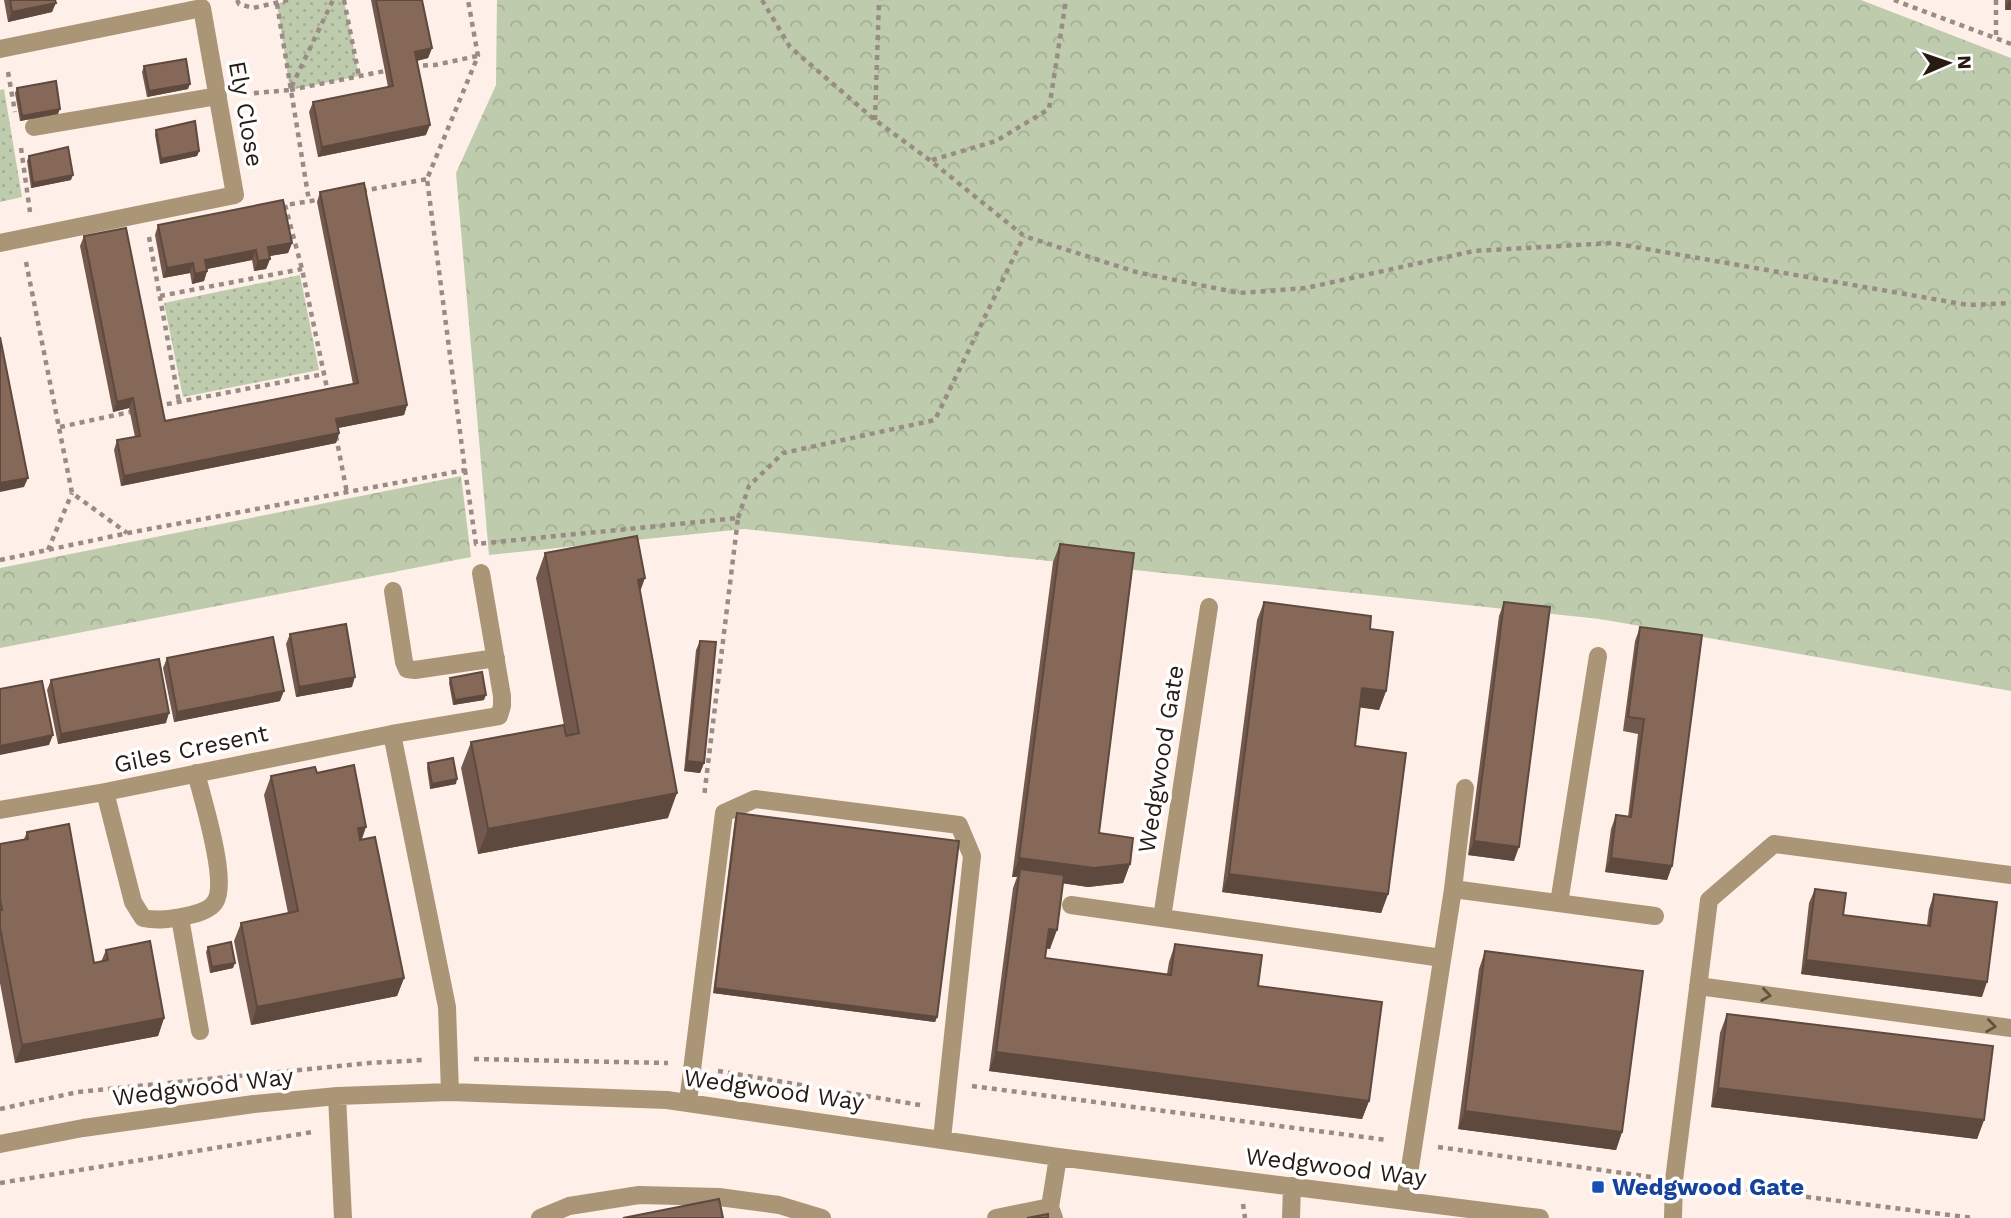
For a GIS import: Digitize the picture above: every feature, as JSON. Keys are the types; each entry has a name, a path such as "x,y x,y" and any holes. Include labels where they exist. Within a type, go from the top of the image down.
{"street":[{"name":"Ely Close","path":"0,49 202,8 235,195 0,243"},
{"path":"34,127 218,96"},
{"path":"393,591 407,669 496,658 481,573"},
{"name":"Wedgwood Gate","path":"1162,918 1209,607"},
{"path":"1559,903 1598,656"},
{"name":"Giles Cresent","path":"0,810 106,792 392,734 499,716 502,696 496,658"},
{"path":"392,734 447,1007 450,1092"},
{"path":"106,792 132,902 143,918 156,921 180,918 199,913 215,902 219,888 218,866 196,772"},
{"path":"1405,1200 1465,788"},
{"path":"688,1102 724,813 755,799 959,825 972,856 942,1139"},
{"path":"1673,1218 1674,1181 1709,900 1774,844 2011,875"},
{"path":"1452,888 1655,916"},
{"path":"1071,905 1442,958"},
{"path":"180,918 200,1031"},
{"path":"1698,986 2011,1028"},
{"name":"Wedgwood Way","path":"0,1144 96,1126 254,1104 337,1096 450,1092 667,1100 1058,1157 1540,1218"},
{"path":"337,1096 342,1218"},
{"path":"996,1218 1052,1212 1058,1157"},
{"path":"1290,1218 1292,1186"},
{"path":"540,1218 569,1206 639,1195 719,1197 779,1205 822,1218"}],"path":[{"path":"237,0 239,4 253,8 288,0"},
{"path":"290,90 332,0"},
{"path":"344,0 359,76"},
{"path":"468,0 478,56 427,179 476,544 737,518"},
{"path":"762,0 790,47 875,120 1024,236 1136,272 1239,293 1306,288 1474,251 1612,243 1968,305 2011,303"},
{"path":"875,120 879,0"},
{"path":"931,161 996,141 1049,109 1066,0"},
{"path":"1894,0 2011,44"},
{"path":"1996,0 1996,39"},
{"path":"277,4 309,201"},
{"path":"412,66 435,65 478,56"},
{"path":"218,96 290,90 385,71"},
{"path":"361,191 427,179"},
{"path":"272,207 335,196"},
{"path":"285,205 302,269 329,398"},
{"path":"144,213 179,402"},
{"path":"703,804 737,518 749,486 783,453 935,420 1024,236"},
{"path":"21,239 72,493 48,550"},
{"path":"160,296 302,269"},
{"path":"156,406 324,374"},
{"path":"60,426 130,412"},
{"path":"335,428 347,493"},
{"path":"0,560 128,533 465,470"},
{"path":"72,493 128,533"},
{"path":"0,1109 78,1092 369,1063 450,1058 671,1063 667,1100"},
{"path":"692,1067 922,1105 947,1083 1674,1181 1973,1218"},
{"path":"0,1183 305,1132 338,1131"}],"green space":[{"path":"288,0 344,0 359,76 290,90 277,4"},
{"path":"497,0 1861,0 2011,58 2011,691 1600,619 744,529 489,555 456,173 496,85"},
{"path":"4,89 22,197 0,202 0,90"},
{"path":"300,275 319,370 183,397 164,303"},
{"path":"461,476 471,557 0,648 0,568"}],"building":[{"path":"10,0 55,0 56,3 12,12"},
{"path":"376,0 422,0 432,48 415,52 430,125 322,147 313,102 393,86"},
{"path":"186,59 190,84 149,91 144,66"},
{"path":"56,81 60,109 22,116 17,88"},
{"path":"195,121 199,151 161,159 156,130"},
{"path":"68,147 73,175 33,183 29,156"},
{"path":"364,183 407,405 336,419 339,433 124,476 117,440 140,436 133,398 117,402 84,236 126,228 165,421 358,383 320,192"},
{"path":"283,200 292,243 268,247 270,259 258,261 256,250 205,260 207,271 195,274 193,263 167,268 158,225"},
{"path":"0,337 28,478 0,483"},
{"path":"637,536 645,578 638,580 677,793 488,829 471,742 564,725 566,736 579,733 545,553"},
{"path":"1060,544 1134,553 1099,833 1133,838 1130,864 1094,868 1019,858"},
{"path":"1264,602 1371,616 1370,629 1393,632 1386,691 1362,688 1355,746 1406,753 1388,894 1229,874"},
{"path":"1504,602 1550,607 1519,847 1474,841"},
{"path":"346,624 355,677 299,687 290,634"},
{"path":"1640,627 1702,635 1672,866 1611,858 1616,815 1631,817 1644,719 1628,717"},
{"path":"273,637 284,691 177,712 167,658"},
{"path":"700,641 716,642 704,763 687,761"},
{"path":"159,659 169,713 61,734 51,680"},
{"path":"482,672 486,695 455,700 450,678"},
{"path":"42,681 53,735 0,746 0,689"},
{"path":"453,758 457,779 432,784 428,763"},
{"path":"354,765 366,827 358,828 360,840 375,837 404,978 257,1007 241,923 298,911 271,776 315,767 317,773"},
{"path":"737,813 959,841 937,1017 715,988"},
{"path":"69,824 94,963 108,960 106,950 150,941 164,1018 22,1045 0,928 0,844 28,839 27,832"},
{"path":"1020,869 1064,875 1057,930 1049,929 1045,958 1171,975 1175,944 1262,955 1258,986 1382,1002 1369,1101 996,1052"},
{"path":"1815,889 1846,893 1843,915 1930,926 1934,894 1997,902 1987,982 1806,960"},
{"path":"231,942 235,963 212,967 208,947"},
{"path":"1485,951 1643,971 1622,1132 1465,1111"},
{"path":"1727,1014 1993,1046 1984,1120 1718,1088"},
{"path":"719,1199 723,1218 623,1218"},
{"path":"1048,1214 1048,1218 1027,1218"}],"place":[{"name":"Wedgwood Gate","path":"1598,1187"}]}
